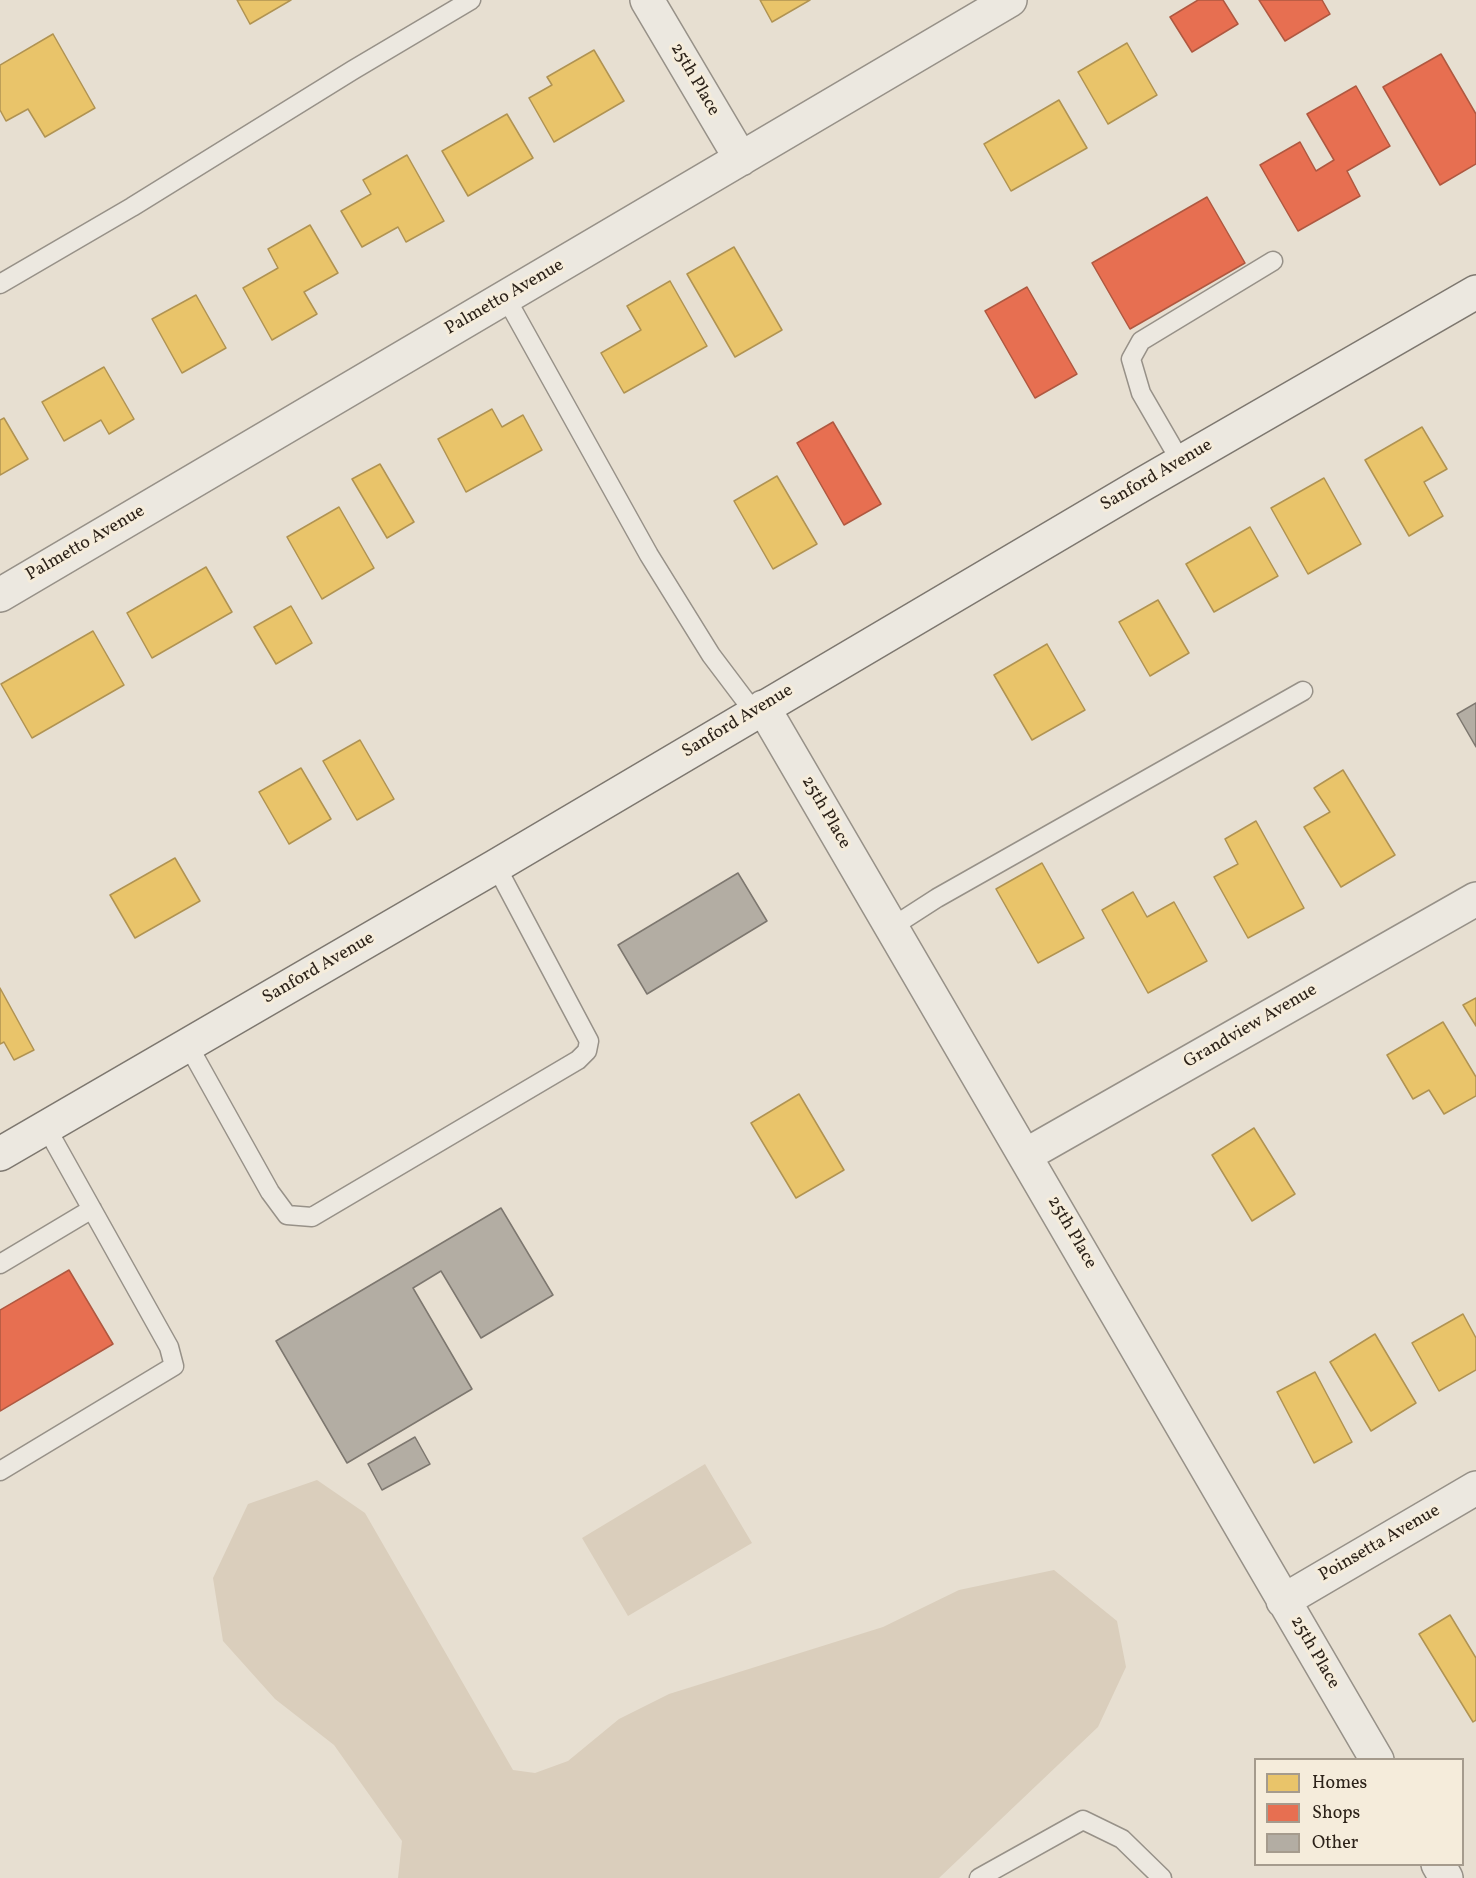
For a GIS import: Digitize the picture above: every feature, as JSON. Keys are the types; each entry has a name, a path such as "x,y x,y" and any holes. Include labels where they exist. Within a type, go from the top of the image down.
{"street":[{"name":"25th Place","path":"647,0 741,159"},
{"name":"Palmetto Avenue","path":"0,595 1010,0"},
{"name":"Sanford Avenue","path":"0,1154 496,866 758,709 1476,292"},
{"name":"25th Place","path":"758,709 892,927 1376,1758"},
{"name":"Grandview Avenue","path":"1026,1155 1476,899"},
{"name":"Poinsetta Avenue","path":"1283,1601 1476,1488"}],"lane":[{"path":"0,284 132,207 471,0"},
{"path":"1181,462 1141,393 1131,358 1142,341 1274,261"},
{"path":"506,298 649,555 711,655 758,709"},
{"path":"892,927 937,898 1303,691"},
{"path":"188,1045 270,1192 287,1215 312,1217 578,1060 587,1051 589,1041 496,866"},
{"path":"0,1471 174,1366 170,1347 46,1127"},
{"path":"0,1264 92,1209"},
{"path":"979,1878 1083,1820 1122,1839 1162,1878"}],"shaded area":[{"path":"705,1464 752,1543 628,1616 582,1538"},
{"path":"317,1480 365,1513 513,1770 535,1773 568,1761 619,1719 669,1694 883,1627 959,1590 1054,1570 1117,1621 1126,1667 1098,1727 939,1878 398,1878 402,1841 334,1745 275,1699 223,1641 213,1578 248,1504"}],"building: Homes":[{"path":"237,0 291,0 250,24"},
{"path":"760,0 810,0 772,22"},
{"path":"53,34 95,108 45,137 28,109 6,121 0,110 0,65"},
{"path":"1127,43 1157,95 1108,124 1078,72"},
{"path":"594,50 624,101 554,142 529,98 552,85 547,77"},
{"path":"1059,100 1087,148 1011,191 984,144"},
{"path":"507,114 533,158 468,196 442,151"},
{"path":"407,155 444,221 406,242 398,227 362,247 341,211 371,194 363,180"},
{"path":"310,225 338,273 304,292 317,314 272,340 243,288 278,268 268,249"},
{"path":"734,247 782,330 735,357 687,274"},
{"path":"670,281 707,346 624,393 601,353 641,330 627,306"},
{"path":"196,295 226,348 182,373 152,319"},
{"path":"104,367 134,419 109,434 101,420 64,441 42,402"},
{"path":"492,409 502,427 523,415 542,450 466,492 438,439"},
{"path":"4,418 28,459 0,475 0,420"},
{"path":"1422,427 1447,469 1424,482 1443,516 1409,536 1365,460"},
{"path":"380,464 414,522 387,538 352,479"},
{"path":"777,476 817,544 773,569 734,501"},
{"path":"1324,478 1361,544 1308,574 1271,508"},
{"path":"339,507 374,568 322,599 287,537"},
{"path":"1250,527 1278,576 1214,612 1186,564"},
{"path":"206,567 232,612 152,658 127,613"},
{"path":"1158,600 1189,653 1150,676 1119,622"},
{"path":"291,606 312,643 276,664 254,627"},
{"path":"93,631 124,685 32,738 1,684"},
{"path":"1047,644 1085,710 1032,740 994,675"},
{"path":"360,740 394,799 357,820 323,761"},
{"path":"301,768 331,819 289,844 259,792"},
{"path":"1343,770 1395,855 1341,887 1304,827 1330,812 1314,788"},
{"path":"1256,821 1304,908 1248,938 1214,877 1238,864 1225,839"},
{"path":"175,858 200,901 135,938 110,895"},
{"path":"1042,863 1084,938 1038,963 996,889"},
{"path":"1133,892 1147,917 1174,902 1207,961 1148,993 1102,910"},
{"path":"0,988 34,1050 14,1060 4,1042 0,1044"},
{"path":"1476,998 1476,1026 1463,1005"},
{"path":"1443,1022 1476,1077 1476,1096 1444,1114 1429,1090 1413,1099 1387,1055"},
{"path":"799,1094 844,1170 796,1198 751,1123"},
{"path":"1254,1128 1295,1194 1252,1221 1212,1155"},
{"path":"1463,1314 1476,1338 1476,1370 1439,1391 1412,1343"},
{"path":"1375,1334 1416,1403 1371,1431 1330,1362"},
{"path":"1315,1372 1352,1442 1314,1463 1277,1392"},
{"path":"1450,1615 1476,1658 1476,1720 1473,1722 1419,1634"}],"building: Shops":[{"path":"1198,0 1223,0 1238,24 1192,52 1170,17"},
{"path":"1259,0 1322,0 1330,14 1285,41"},
{"path":"1441,54 1476,114 1476,164 1440,185 1383,87"},
{"path":"1356,86 1390,146 1347,171 1360,196 1298,231 1260,165 1300,142 1316,171 1334,160 1307,114"},
{"path":"1207,197 1245,263 1130,329 1092,263"},
{"path":"1027,287 1077,374 1035,398 985,311"},
{"path":"833,422 881,504 844,525 797,443"},
{"path":"69,1270 113,1344 0,1411 0,1310"}],"building: Other":[{"path":"1476,703 1476,747 1457,714"},
{"path":"738,873 767,921 647,994 618,945"},
{"path":"501,1208 553,1295 481,1338 441,1271 413,1288 472,1389 347,1463 276,1341"},
{"path":"415,1437 430,1464 382,1490 368,1464"}]}
